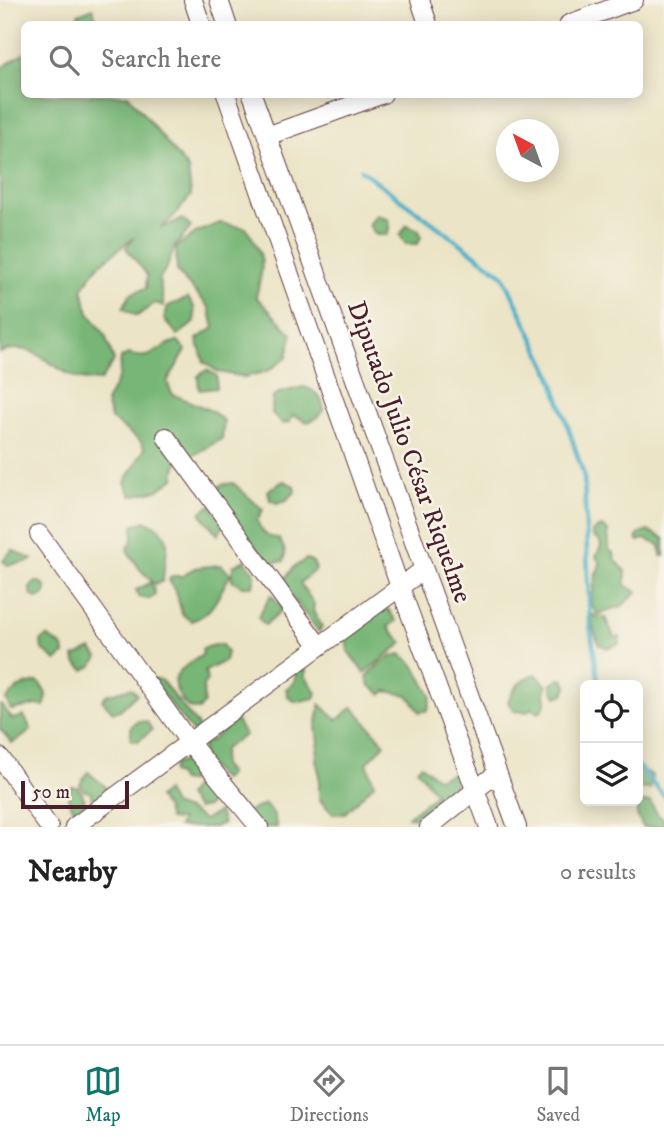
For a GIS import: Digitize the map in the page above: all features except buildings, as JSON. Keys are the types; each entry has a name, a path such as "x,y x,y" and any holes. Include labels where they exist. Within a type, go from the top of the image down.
{"street":[{"path":"193,0 200,21"},
{"path":"219,0 227,21"},
{"path":"420,0 427,21"},
{"path":"574,21 595,7 634,0"},
{"name":"Diputado Julio César Riquelme","path":"227,98 400,587 489,827"},
{"name":"Diputado Julio César Riquelme","path":"253,98 517,827"},
{"path":"267,136 372,98"},
{"path":"166,437 319,646"},
{"path":"39,534 189,742 259,827"},
{"path":"74,827 423,570"},
{"path":"0,757 49,827"},
{"path":"429,827 497,773"}],"green space":[{"path":"93,8 96,21 79,21 78,14"},
{"path":"21,55 21,98 130,98 188,169 191,195 161,228 182,219 191,227 175,246 159,279 164,306 155,303 137,316 123,308 130,294 146,288 147,275 126,248 134,237 98,266 82,289 89,313 105,335 114,361 100,381 77,378 41,356 22,349 0,353 0,69"},
{"path":"376,215 389,220 387,235 376,235 369,225"},
{"path":"220,223 246,228 262,261 256,297 292,334 287,357 268,371 245,377 218,372 204,362 197,339 214,328 209,307 177,272 176,247 197,232"},
{"path":"407,225 419,230 421,237 418,244 406,244 400,235"},
{"path":"188,298 194,307 195,322 178,335 164,319 168,306"},
{"path":"178,341 186,350 167,382 172,394 212,411 224,421 222,439 194,455 186,453 176,465 174,478 158,490 131,496 125,482 145,448 111,419 106,402 119,377 121,358 129,354 149,355"},
{"path":"207,370 217,376 216,388 199,390 198,376"},
{"path":"303,387 317,394 324,409 317,418 308,422 293,415 290,422 282,424 272,413 273,397"},
{"path":"284,481 294,486 295,492 285,501 277,503 270,500 268,490"},
{"path":"233,483 263,510 257,520 262,531 278,538 285,551 284,561 267,563 216,491 221,485"},
{"path":"211,505 224,525 218,535 200,513"},
{"path":"145,521 163,532 167,545 163,581 154,584 127,550 133,539 133,526"},
{"path":"604,527 608,531 609,550 614,553 615,559 626,572 625,585 637,592 620,608 598,615 591,605 600,562 596,557 601,546 592,532"},
{"path":"648,531 664,538 664,556 661,556 660,545 636,539 639,534"},
{"path":"12,550 32,559 8,565 3,561"},
{"path":"307,559 313,562 316,569 300,583 314,604 313,611 322,626 319,632 281,583 294,567"},
{"path":"245,560 255,574 253,586 242,586 232,580 233,566"},
{"path":"220,565 231,574 211,608 191,621 182,614 177,595 169,580 172,576 183,576 194,568"},
{"path":"35,582 41,582 46,590 44,596 35,598 30,593 30,587"},
{"path":"150,583 155,595 150,599 139,597 136,590"},
{"path":"271,595 283,609 265,625 258,617"},
{"path":"388,609 396,621 388,627 403,643 364,673 348,651 346,636 375,612"},
{"path":"592,614 599,618 605,617 614,637 620,637 619,644 607,648 599,644 592,625"},
{"path":"47,636 63,647 64,654 56,661 42,649 41,641"},
{"path":"222,645 227,652 225,661 205,671 207,681 203,686 204,703 199,710 189,708 177,691 176,676 203,654 202,649"},
{"path":"91,649 98,657 92,666 84,670 75,662 74,657"},
{"path":"401,654 414,665 431,696 428,710 420,712 408,695 386,691 382,694 370,686 367,677 374,669 386,659"},
{"path":"300,669 306,670 305,676 317,693 315,698 296,702 288,697 286,689 294,683 296,672"},
{"path":"536,674 547,686 546,702 542,710 537,712 532,708 526,712 514,711 508,702 513,692 522,681"},
{"path":"151,679 161,680 198,726 197,738"},
{"path":"559,679 564,680 567,686 564,694 557,697 552,690 552,684"},
{"path":"38,682 46,693 44,706 11,710 6,700 17,689"},
{"path":"131,688 137,694 120,710 113,712 102,700 106,695"},
{"path":"320,704 337,720 353,707 385,744 367,763 374,784 345,813 333,814 319,799 316,760 319,741 316,730"},
{"path":"0,705 12,719 24,716 31,729 12,743 0,729"},
{"path":"236,719 245,735 224,749 222,765 229,774 223,780 202,760 203,744 212,740"},
{"path":"138,721 147,722 152,730 138,741 131,740 131,727"},
{"path":"186,761 190,764 190,781 186,782 181,781 172,770 174,765"},
{"path":"421,765 437,778 453,773 456,791 431,816 408,817 436,794 417,769"},
{"path":"643,770 652,775 650,789 643,788"},
{"path":"88,772 108,789 111,799 97,805 92,800 91,793 83,790 80,784"},
{"path":"194,786 208,789 212,801 207,807 197,809 187,796"},
{"path":"71,787 77,787 84,797 81,814 73,808 68,798"},
{"path":"166,791 173,805 204,820 219,812 223,823 214,827 178,827 181,820 169,819 158,798"},
{"path":"650,802 664,819 664,827 643,827 637,815 637,806"},
{"path":"265,804 273,813 277,827 251,827 245,813"}],"waterway":[{"path":"361,170 503,275 551,375 584,476 590,625 598,680"},
{"path":"643,772 664,796"}]}
